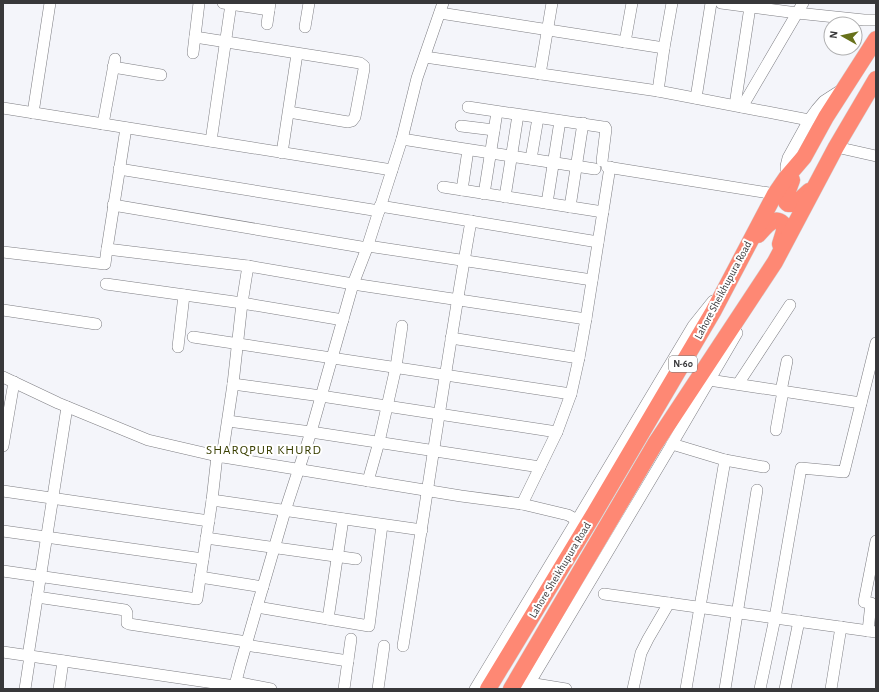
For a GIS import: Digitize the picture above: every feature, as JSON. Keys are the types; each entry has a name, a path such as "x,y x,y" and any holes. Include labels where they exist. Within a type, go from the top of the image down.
{"highway":[{"name":"Lahore Sheikhupura Road","path":"488,689 598,508 713,312 776,194 804,157 826,117 876,39"},
{"name":"Lahore Sheikhupura Road","path":"511,689 655,444 775,262 836,147 870,101 876,79"},
{"path":"791,173 785,199 788,204 795,204 817,182"},
{"path":"746,248 768,224 773,221 780,221 784,225 784,232 775,262"}],"street":[{"path":"33,113 50,3"},
{"path":"193,53 199,3"},
{"path":"305,27 309,3"},
{"path":"540,74 552,3"},
{"path":"625,42 632,3"},
{"path":"658,91 672,3"},
{"path":"696,98 711,3"},
{"path":"721,3 750,7 800,8 864,20 876,20"},
{"path":"211,141 226,42 227,4 270,7 267,24"},
{"path":"739,106 750,7"},
{"path":"235,686 274,547 311,432 353,284 368,247 402,139 417,78 442,8 547,30 664,48"},
{"path":"739,106 800,8"},
{"path":"195,37 362,64 364,69 355,118 352,121 348,122 289,112"},
{"path":"282,153 297,54"},
{"path":"425,57 658,91 809,120"},
{"path":"103,124 114,63 161,75"},
{"path":"791,173 786,166 788,158 809,120 824,101 845,87"},
{"path":"468,107 583,124 606,129 603,166 603,212 586,319 571,394 557,432 522,504"},
{"path":"3,108 392,170"},
{"path":"484,194 497,112"},
{"path":"505,197 518,115"},
{"path":"531,159 538,118"},
{"path":"547,203 560,121"},
{"path":"570,207 583,124"},
{"path":"461,126 494,130"},
{"path":"3,252 105,264 106,249 126,128"},
{"path":"402,139 553,163 576,166 603,166 776,194"},
{"path":"836,147 876,156"},
{"path":"462,190 468,150"},
{"path":"119,168 380,209 471,221 598,242"},
{"path":"442,187 603,212"},
{"path":"114,205 368,247 592,280"},
{"path":"403,646 457,299 471,221"},
{"path":"106,249 248,266 353,284 586,319"},
{"path":"566,689 528,686 759,296 775,262"},
{"path":"3,572 197,599 212,500 228,421 242,303 248,266"},
{"path":"475,689 578,520 693,326 730,280"},
{"path":"106,284 242,303 343,320"},
{"path":"178,347 184,295"},
{"path":"738,384 790,305"},
{"path":"3,310 96,324"},
{"path":"368,481 379,442 396,367 402,326"},
{"path":"193,337 571,394"},
{"path":"451,338 579,358"},
{"path":"760,689 775,618 801,468 844,472 876,343"},
{"path":"776,430 787,362"},
{"path":"866,384 876,376"},
{"path":"3,377 67,407 148,440 220,457 522,504 578,520"},
{"path":"709,380 861,403"},
{"path":"3,446 14,382"},
{"path":"233,384 557,432"},
{"path":"25,689 40,577 67,407"},
{"path":"228,421 434,450 540,467"},
{"path":"672,444 725,460 764,467"},
{"path":"686,689 725,460"},
{"path":"725,689 757,490"},
{"path":"3,491 209,520"},
{"path":"212,500 422,530"},
{"path":"328,619 343,519"},
{"path":"257,607 369,626 382,525"},
{"path":"3,531 203,559"},
{"path":"206,538 356,559"},
{"path":"604,594 872,631 871,603 864,602 876,541"},
{"path":"200,577 263,587"},
{"path":"37,598 125,610 127,613 127,623 129,624 348,661"},
{"path":"633,689 641,653 669,603"},
{"path":"785,689 799,621"},
{"path":"831,689 841,627"},
{"path":"344,689 351,639"},
{"path":"378,689 384,646"},
{"path":"3,652 235,686 271,689"},
{"path":"59,689 63,661"}],"district":[{"name":"SHARQPUR KHURD","path":"264,450"}]}
